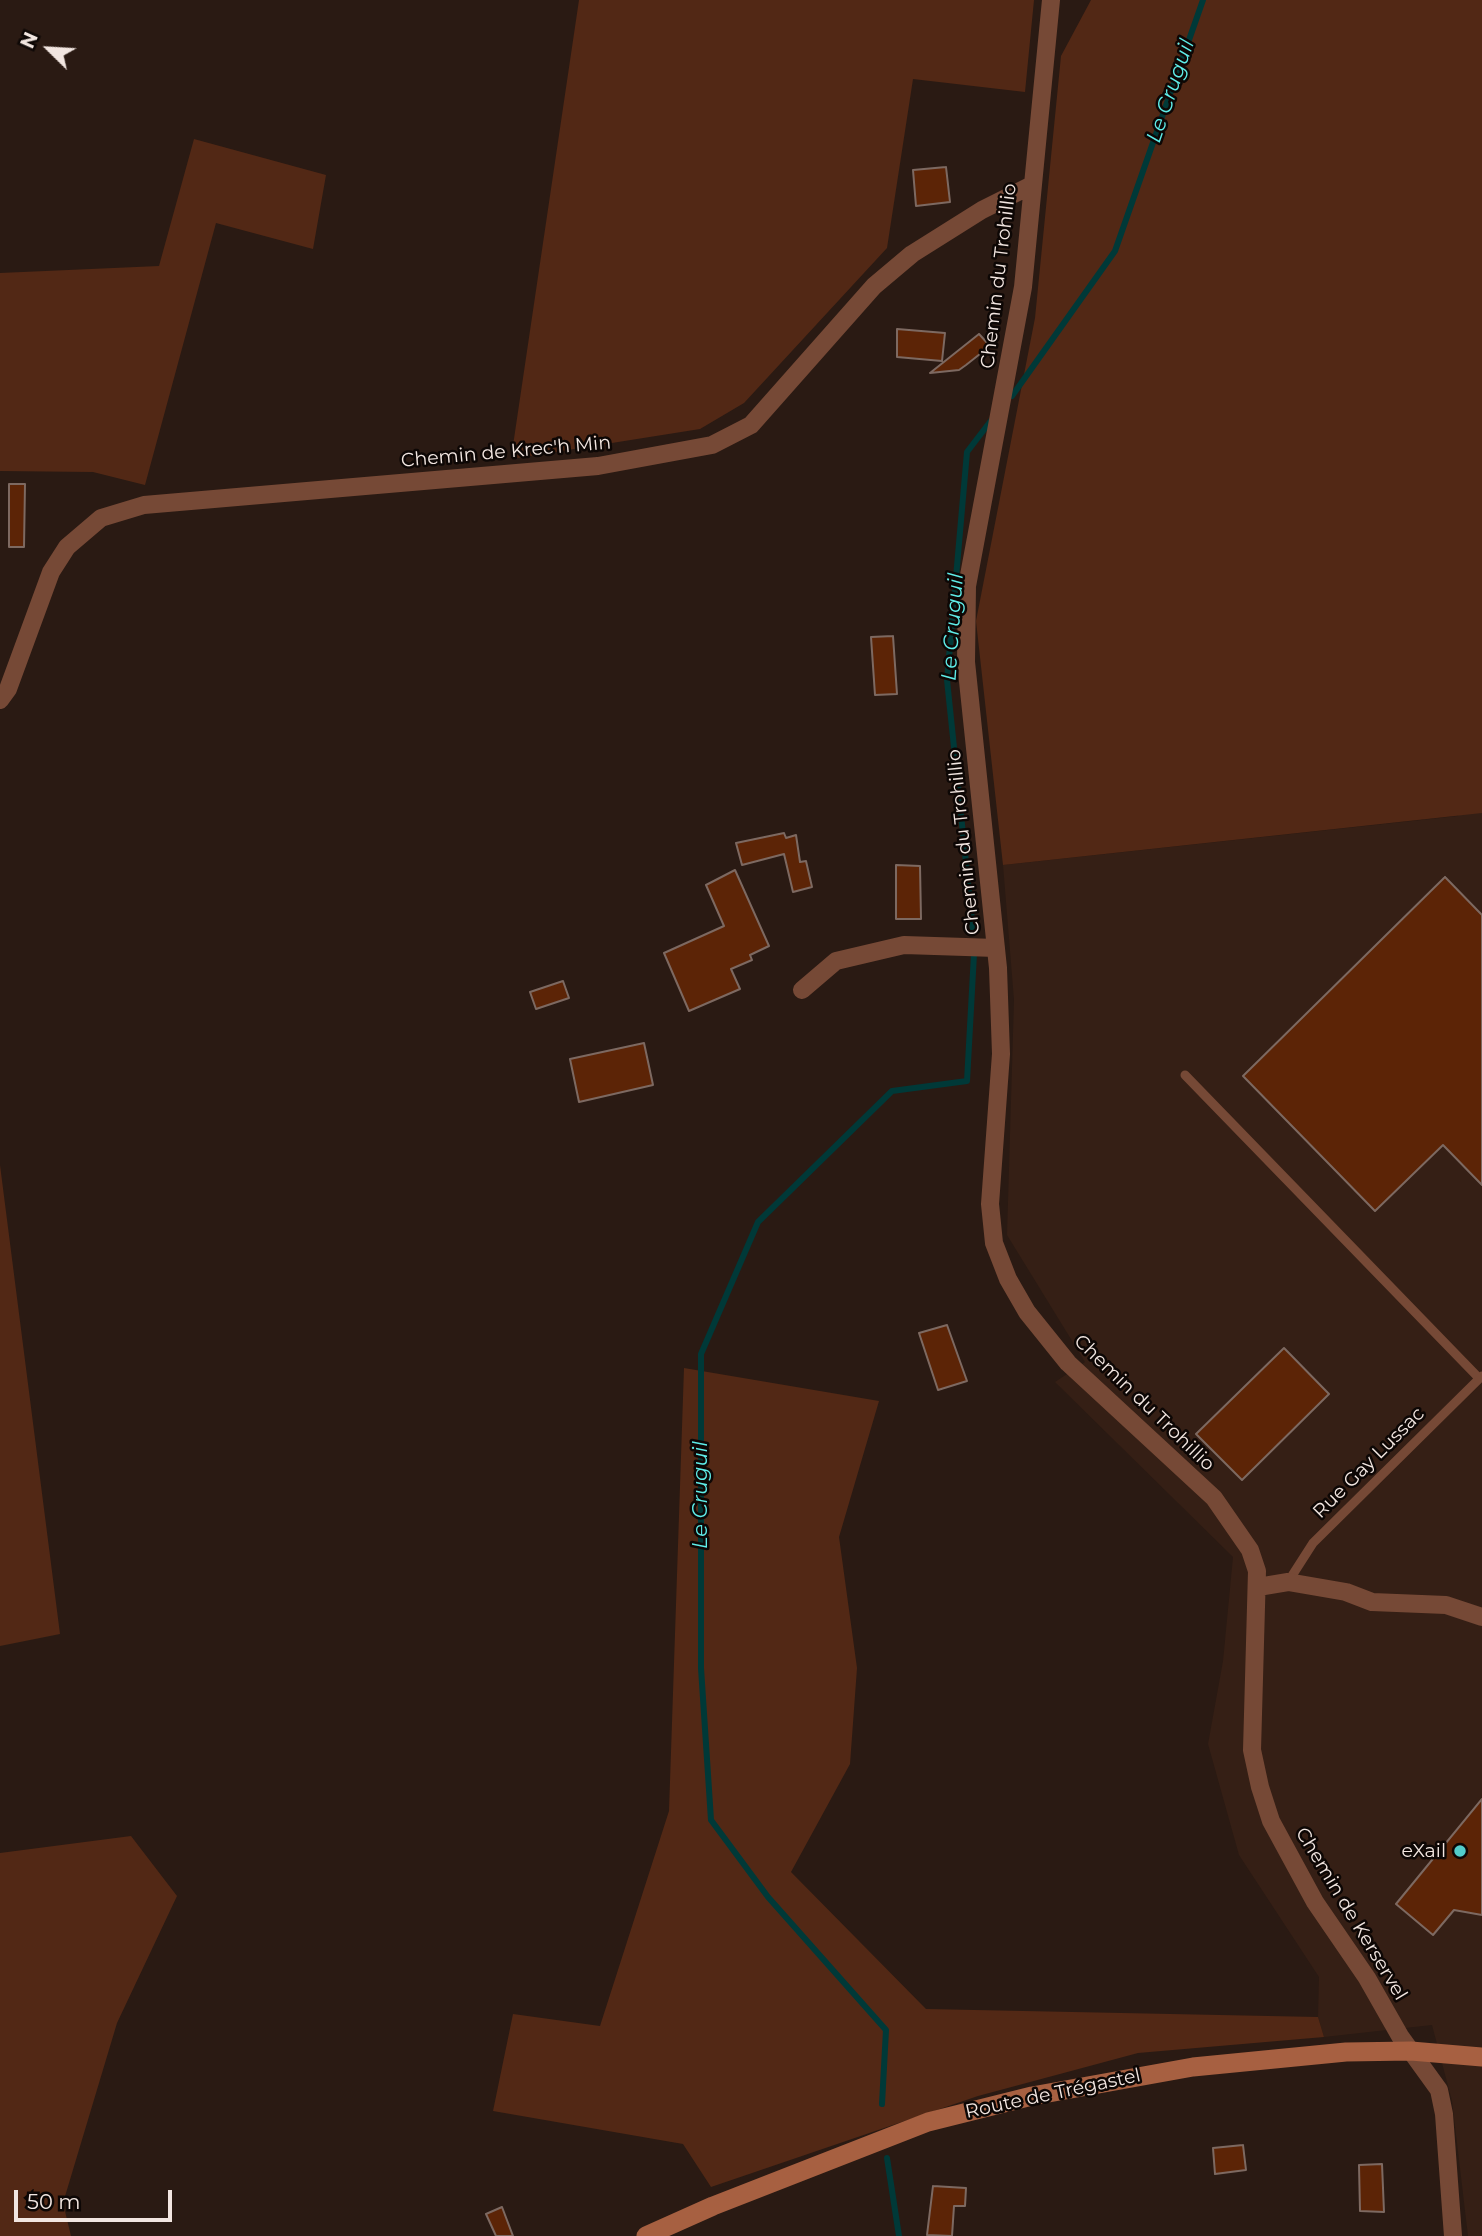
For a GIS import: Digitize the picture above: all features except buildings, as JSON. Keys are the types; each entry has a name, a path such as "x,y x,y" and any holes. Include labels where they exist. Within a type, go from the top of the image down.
{"main road":[{"name":"Route de Trégastel","path":"646,2236 849,2151 928,2122 1096,2083 1193,2067 1346,2052 1411,2051 1482,2057"}],"street":[{"name":"Chemin du Trohillio","path":"1051,0 1023,287 1010,369 970,560 966,599 966,662 996,948 1001,1054 990,1204 994,1244 1000,1262 1027,1312 1068,1363 1214,1498 1250,1549 1257,1571 1258,1587"},
{"name":"Chemin de Krec'h Min","path":"0,700 14,674 51,572 67,547 101,518 144,505 598,466 712,445 751,425 874,286 903,262 982,210 1031,185"},
{"path":"802,990 836,961 904,946 996,948"},
{"path":"1258,1587 1288,1582 1346,1592 1373,1602 1446,1605 1482,1617"},
{"name":"Chemin de Kerservel","path":"1258,1587 1252,1750 1259,1787 1271,1821 1315,1902 1439,2090 1453,2236"}],"lane":[{"path":"1185,1075 1481,1377"},
{"name":"Rue Gay Lussac","path":"1288,1582 1313,1543 1481,1377"}],"shaded area":[{"path":"579,0 1034,0 1025,92 913,79 887,248 744,403 700,429 511,459"},
{"path":"1091,0 1482,0 1482,813 1003,865 976,621 1035,318 1061,56"},
{"path":"194,139 326,175 313,249 216,223 145,485 93,472 0,471 0,273 159,266"},
{"path":"1482,541 1482,2236 1468,2236 1452,2101 1432,2025 1324,2037 1318,2017 1319,1977 1239,1855 1208,1744 1223,1661 1233,1557 1055,1382 1085,1362 1007,1235 1014,1000 1003,865 1458,816"},
{"path":"0,1165 60,1634 0,1646"},
{"path":"684,1368 879,1401 839,1537 857,1668 850,1764 791,1872 926,2009 1318,2017 1324,2037 1138,2053 978,2096 711,2187 683,2144 493,2111 513,2014 600,2026 669,1811"},
{"path":"131,1836 177,1896 117,2023 63,2203 71,2236 0,2236 0,1853"}],"waterway":[{"name":"Le Cruguil","path":"1012,396 1115,251 1203,0"},
{"name":"Le Cruguil","path":"973,930 947,680 967,452 993,418"},
{"name":"Le Cruguil","path":"882,2104 886,2030 768,1897 711,1820 701,1668 701,1354 758,1222 892,1091 967,1081 974,954"},
{"name":"Le Cruguil","path":"887,2158 899,2236"}],"place":[{"name":"eXail","path":"1460,1851"}]}
